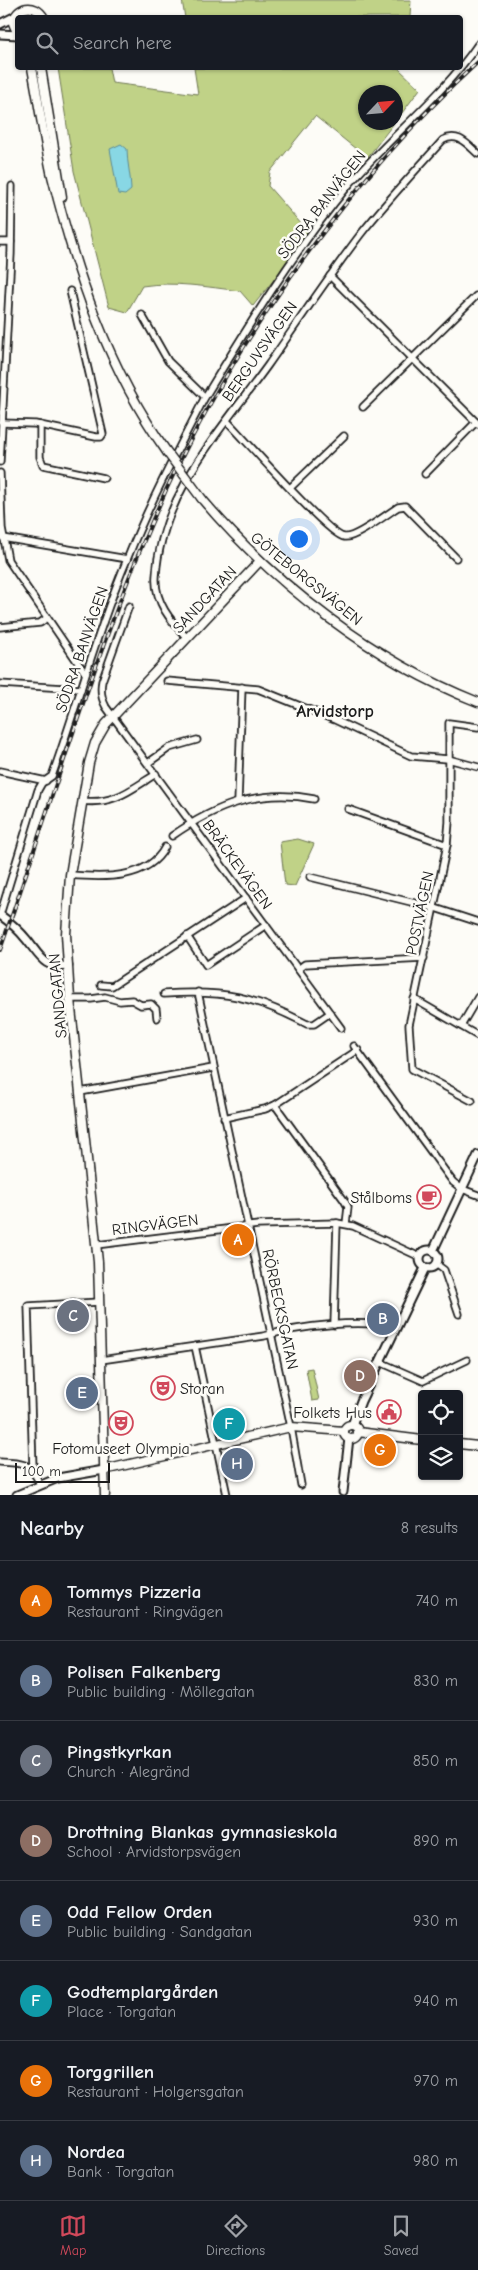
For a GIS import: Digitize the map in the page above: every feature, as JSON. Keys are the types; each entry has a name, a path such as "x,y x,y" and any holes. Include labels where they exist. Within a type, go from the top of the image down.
{"main road":[{"path":"17,14 22,0"},
{"path":"34,0 42,15"},
{"path":"17,14 29,8 38,10"},
{"name":"GÖTEBORGSVÄGEN","path":"32,70 52,176 78,269 105,342 139,410 166,452 221,522 260,560 323,612 378,652 435,684 478,702"},
{"name":"GÖTEBORGSVÄGEN","path":"41,70 61,182 63,212"},
{"name":"SANDGATAN","path":"105,1495 96,1244 68,966 67,905 82,801 89,763 95,744 106,724 260,560"},
{"path":"344,1431 347,1426 352,1425 356,1427 358,1432"},
{"path":"104,1470 292,1427 344,1431"},
{"path":"344,1431 345,1435 349,1438 355,1437 358,1432"},
{"path":"358,1432 418,1440"},
{"path":"463,1444 478,1446"}],"street":[{"path":"0,24 15,15"},
{"path":"0,34 15,35"},
{"name":"SÖDRA BANVÄGEN","path":"463,65 478,44"},
{"name":"SÖDRA BANVÄGEN","path":"0,915 38,790 52,776 85,673 127,559 166,473 205,396 298,254 347,187 379,151 459,70"},
{"name":"BERGUVSVÄGEN","path":"187,638 172,623 162,606 156,577 158,557 166,530 180,491 191,470 373,219 443,140 449,137 459,138 478,154"},
{"path":"0,462 12,186"},
{"path":"0,242 11,242"},
{"path":"330,276 477,423 425,474"},
{"path":"2,423 40,425 96,437 101,437 103,434 70,291"},
{"path":"364,407 476,296"},
{"path":"142,315 168,361 205,396"},
{"path":"227,420 333,532 343,538 350,537 398,507 405,506 456,558"},
{"path":"40,425 40,457 43,465 104,478"},
{"path":"290,488 344,436"},
{"path":"0,473 3,538 8,560 85,673"},
{"path":"3,538 127,559"},
{"name":"BRÄCKEVÄGEN","path":"129,606 100,690 106,707 341,1028"},
{"path":"0,627 40,622 47,618"},
{"path":"167,681 258,689 278,696 411,756 448,760 478,766"},
{"path":"0,684 81,689"},
{"path":"238,802 242,687"},
{"name":"POSTVÄGEN","path":"472,1101 412,1069 409,1032 414,999 435,908 450,822 449,723 478,727"},
{"path":"148,763 169,748 197,740"},
{"path":"0,771 46,781"},
{"path":"82,801 94,803 109,801 121,796 156,774"},
{"path":"172,836 191,823 246,799 287,794 314,798"},
{"path":"348,809 447,845"},
{"path":"70,875 95,878 124,874 151,864 159,858 165,847"},
{"path":"310,877 435,908 478,922"},
{"path":"101,985 112,986 246,898"},
{"path":"0,915 15,927 46,962 55,967 68,966"},
{"path":"187,936 206,965 266,925"},
{"path":"298,969 305,964 424,958"},
{"name":"RÖRBECKSGATAN","path":"198,992 292,1427 301,1485"},
{"path":"164,994 216,993 259,1001 307,1024 314,1024 330,1013"},
{"path":"70,999 91,1000 105,997 120,1001 132,1000 141,1006 151,1004 156,1009 157,1018"},
{"path":"461,1026 478,997"},
{"path":"414,999 478,1036"},
{"path":"224,1118 265,1109 275,1104 356,1048 452,1182 462,1189 478,1195"},
{"path":"80,1092 213,1068"},
{"path":"275,1104 344,1200 348,1207 346,1224"},
{"path":"432,1251 478,1155"},
{"path":"334,1325 337,1223"},
{"name":"RINGVÄGEN","path":"96,1244 249,1226 337,1223 346,1224 420,1256"},
{"path":"432,1251 437,1255 436,1264 430,1268 425,1268 420,1262 420,1256 424,1252 432,1251"},
{"path":"436,1264 444,1270 459,1314"},
{"path":"352,1425 425,1268"},
{"path":"40,1484 33,1469 28,1306 99,1302"},
{"path":"101,1360 334,1325 386,1325 396,1327"},
{"path":"196,1346 228,1495"},
{"path":"380,1362 423,1381 467,1360"},
{"path":"343,1494 349,1438"},
{"path":"0,1462 24,1464 33,1469"},
{"path":"18,1495 40,1484 58,1478 104,1470"}],"green space":[{"path":"182,0 411,0 410,15 184,15"},
{"path":"58,70 109,70 112,83 198,94 194,70 400,70 420,89 403,112 403,85 358,85 358,130 389,130 367,158 315,116 270,172 268,186 310,234 253,306 240,291 166,284 142,286 127,312 109,307 74,171"},
{"path":"298,839 314,844 295,886 285,885 280,842"},
{"path":"312,1368 319,1400 312,1401 306,1369"}],"water":[{"path":"121,144 127,149 131,185 131,190 125,195 118,194 110,149"}],"railway":[{"path":"0,950 90,682 130,576 180,461 213,398 291,276 334,218 380,163 428,111 478,62"}],"place":[{"name":"Stålboms","path":"429,1197"},
{"name":"Tommys Pizzeria","path":"238,1240"},
{"name":"Pingstkyrkan","path":"73,1316"},
{"name":"Polisen Falkenberg","path":"383,1319"},
{"name":"Drottning Blankas gymnasieskola","path":"360,1376"},
{"name":"Storan","path":"163,1388"},
{"name":"Odd Fellow Orden","path":"82,1393"},
{"name":"Folkets Hus","path":"389,1412"},
{"name":"Fotomuseet Olympia","path":"121,1423"},
{"name":"Godtemplargården","path":"229,1424"},
{"name":"Torggrillen","path":"380,1450"},
{"name":"Nordea","path":"237,1464"}],"district":[{"name":"Arvidstorp","path":"335,711"}]}
